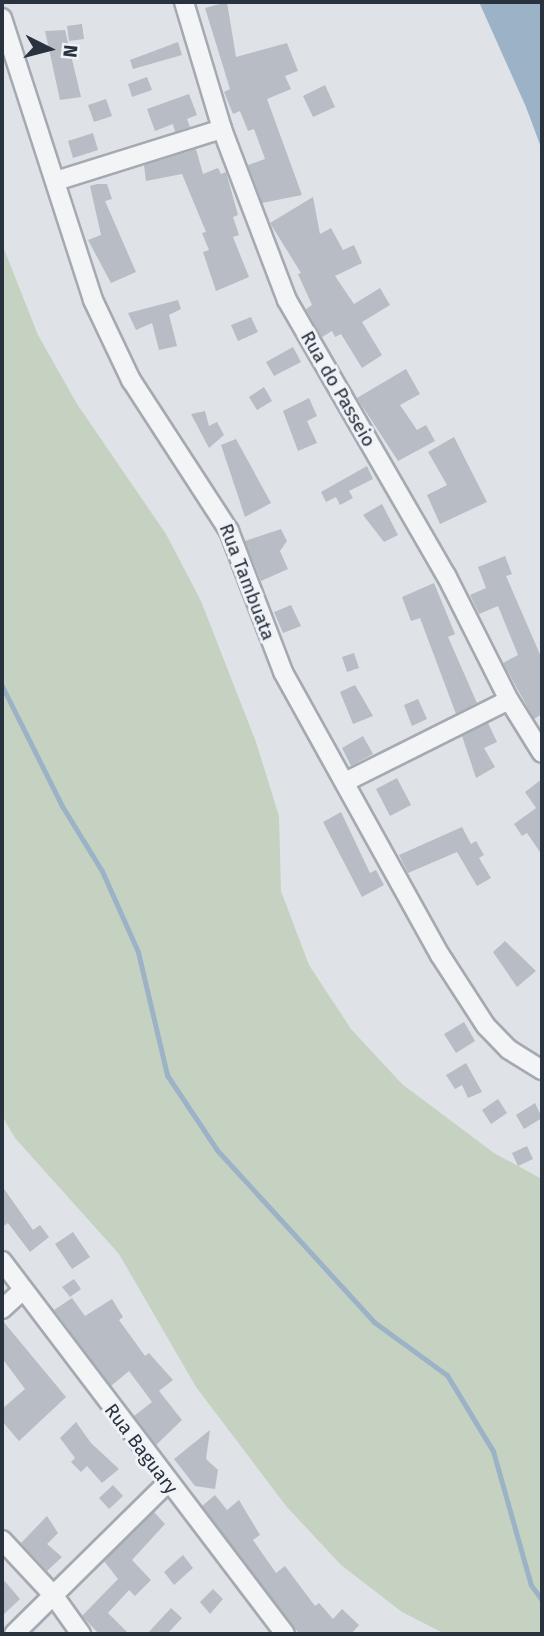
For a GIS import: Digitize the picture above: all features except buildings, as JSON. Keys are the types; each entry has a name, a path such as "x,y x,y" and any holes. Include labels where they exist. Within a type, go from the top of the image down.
{"street":[{"name":"Rua do Passeio","path":"184,2 222,129 287,300 446,575 509,700 542,753"},
{"name":"Rua Tambuata","path":"2,18 110,338 158,424 229,531 284,672 467,999 508,1049 542,1070"},
{"path":"56,181 222,129"},
{"path":"347,781 509,700"},
{"name":"Rua Baguary","path":"2,1261 22,1292 285,1634"},
{"path":"2,1309 22,1292"},
{"path":"15,1634 167,1483"},
{"path":"2,1540 54,1596 81,1634"}],"green space":[{"path":"2,244 38,335 77,404 166,534 201,601 256,742 279,816 281,891 309,965 351,1029 402,1084 494,1153 542,1179 542,1634 445,1634 402,1612 341,1565 286,1506 196,1387 119,1254 15,1138 2,1116"}],"water":[{"path":"479,2 542,2 542,150 526,107"}],"waterway":[{"path":"2,686 62,806 102,871 138,952 167,1075 217,1150 374,1322 447,1375 493,1451 531,1585 542,1600"}]}
